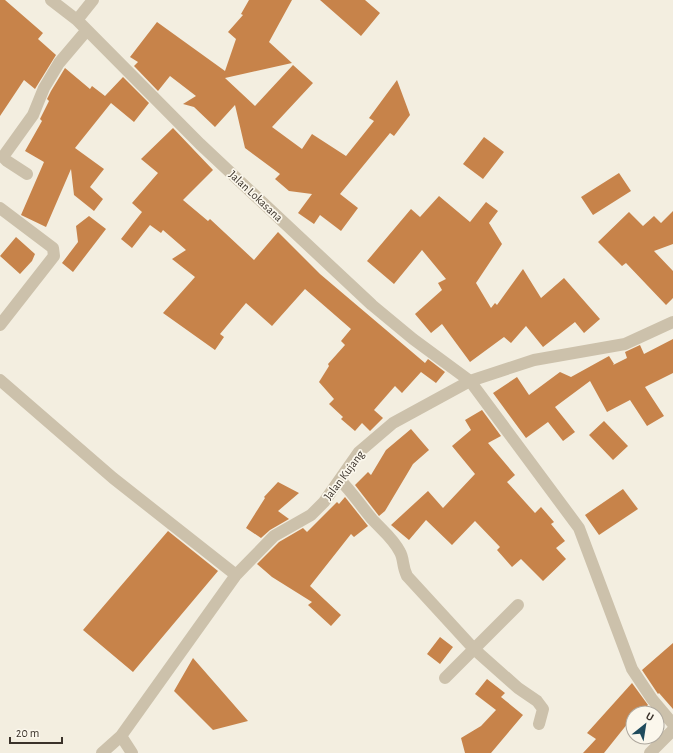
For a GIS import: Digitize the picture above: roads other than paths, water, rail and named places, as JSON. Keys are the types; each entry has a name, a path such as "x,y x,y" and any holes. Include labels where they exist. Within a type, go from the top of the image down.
{"street":[{"name":"Jalan Lokasana","path":"51,0 77,20 200,144 372,305 413,340 470,381 579,528 632,670 652,699 673,724"},
{"path":"77,20 93,0"},
{"path":"27,174 7,161 4,158 5,154 34,115 44,88 59,63 87,30"},
{"path":"0,208 54,248 54,256 0,325"},
{"name":"Jalan Kujang","path":"102,753 121,736 236,575 274,536 311,515 324,502 359,452 393,422 470,381 534,360 625,344 673,322"},
{"path":"0,380 113,478 236,575"},
{"path":"340,480 356,497 371,518 389,535 402,554 403,568 407,576 474,648 518,688 536,701 543,709 539,724"},
{"path":"445,678 518,605"},
{"path":"650,753 673,730"},
{"path":"121,736 132,753"}]}
